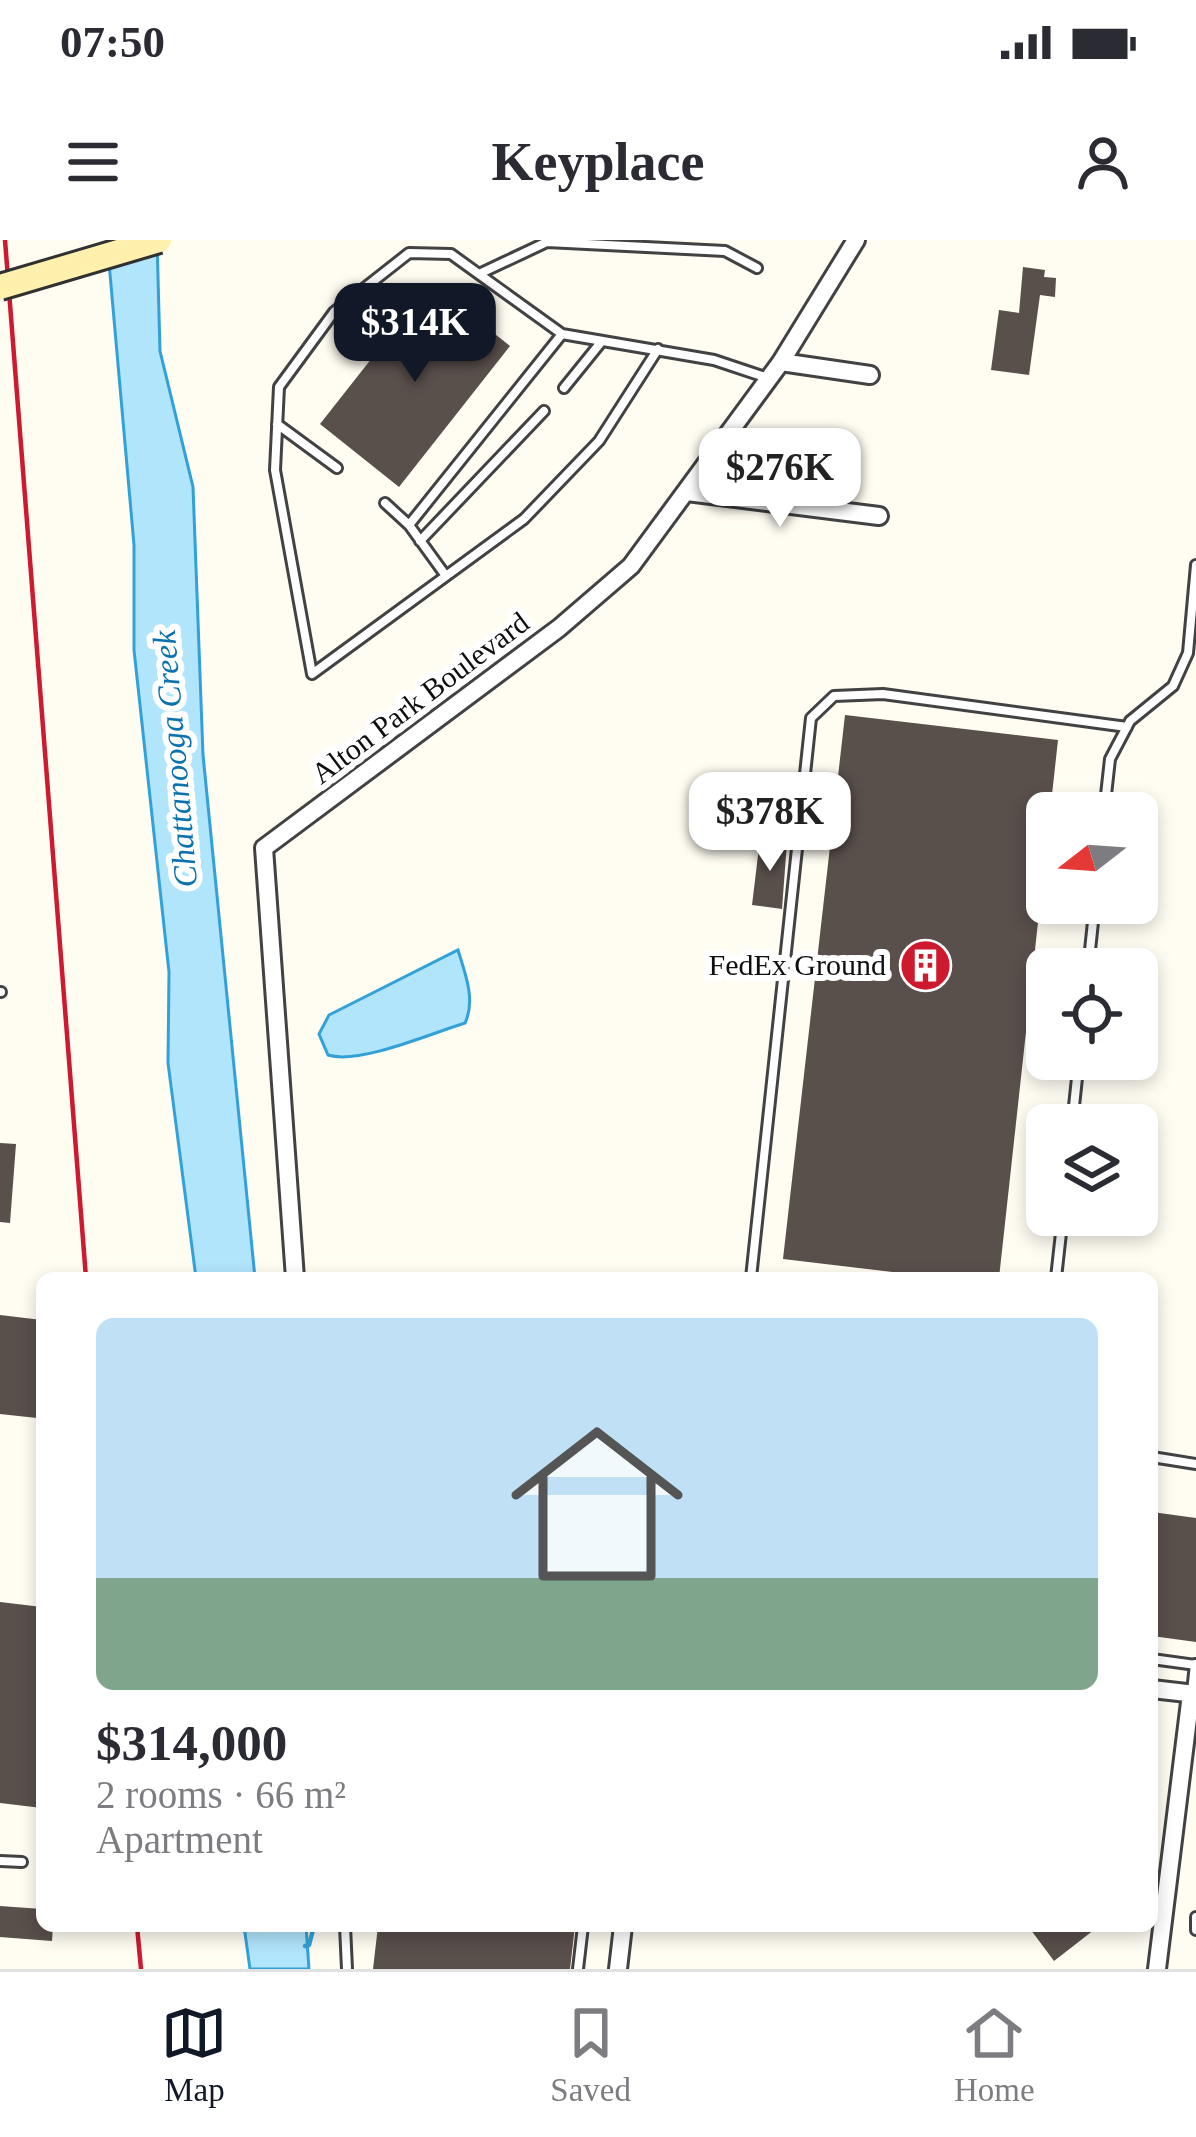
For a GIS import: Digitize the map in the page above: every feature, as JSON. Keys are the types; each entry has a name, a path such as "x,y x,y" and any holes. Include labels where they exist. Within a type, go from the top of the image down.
{"main road":[{"path":"0,286 159,240"}],"street":[{"name":"Alton Park Boulevard","path":"295,1272 264,848 559,628 631,566 770,379 856,240"},
{"path":"781,362 870,375"},
{"path":"687,492 879,516"},
{"path":"1157,1969 1194,1694 1158,1689"},
{"path":"619,1969 622,1932"}],"lane":[{"path":"482,273 547,242 724,251 757,268"},
{"path":"658,349 599,441 524,519 312,674 275,470 279,387 334,312 409,253 451,254 562,334 658,349 714,360 770,379"},
{"path":"409,525 562,334"},
{"path":"564,388 603,340"},
{"path":"421,541 544,411"},
{"path":"277,424 337,468"},
{"path":"385,503 409,525 446,576"},
{"path":"1106,792 1110,759 1127,727 1173,686 1188,653 1196,565"},
{"path":"752,1272 811,718 834,697 883,694 1127,727"},
{"path":"1058,1272 1061,1236"},
{"path":"1158,1458 1196,1464"},
{"path":"1158,1660 1195,1665 1194,1694"},
{"path":"0,1861 22,1862"},
{"path":"1196,1917 1196,1930"},
{"path":"345,1932 347,1969"},
{"path":"578,1969 582,1932"}],"water":[{"name":"Chattanooga Creek","path":"107,240 157,240 160,351 193,487 203,755 254,1272 195,1272 168,1063 169,972 134,650 134,545"},
{"path":"458,950 469,996 465,1023 376,1052 328,1055 319,1034 329,1015"},
{"path":"245,1932 306,1932 309,1969 250,1969"}],"building":[{"path":"1023,267 1045,270 1044,277 1056,278 1055,297 1040,295 1029,375 991,370 999,310 1019,313"},
{"path":"431,283 510,346 399,487 320,424"},
{"path":"792,429 812,431 808,481 772,478 775,446 791,447"},
{"name":"FedEx Ground","path":"845,715 1058,740 1052,792 1026,792 1026,924 1038,924 1035,948 1026,948 1026,1032 1000,1272 892,1272 783,1259"},
{"path":"760,839 787,842 782,909 752,905"},
{"path":"0,1143 16,1144 10,1223 0,1222"},
{"path":"0,1315 36,1319 36,1418 0,1414"},
{"path":"1158,1513 1196,1518 1196,1642 1158,1637"},
{"path":"0,1602 36,1606 36,1807 0,1803"},
{"path":"0,1906 36,1909 36,1932 53,1932 52,1941 0,1937"},
{"path":"377,1932 574,1932 570,1969 373,1969"},
{"path":"1032,1932 1091,1932 1054,1961"}],"waterway":[{"path":"305,1946 312,1932"}],"railway":[{"path":"5,240 86,1272"},
{"path":"138,1932 141,1969"}],"place":[{"name":"FedEx Ground","path":"925,965"}]}
